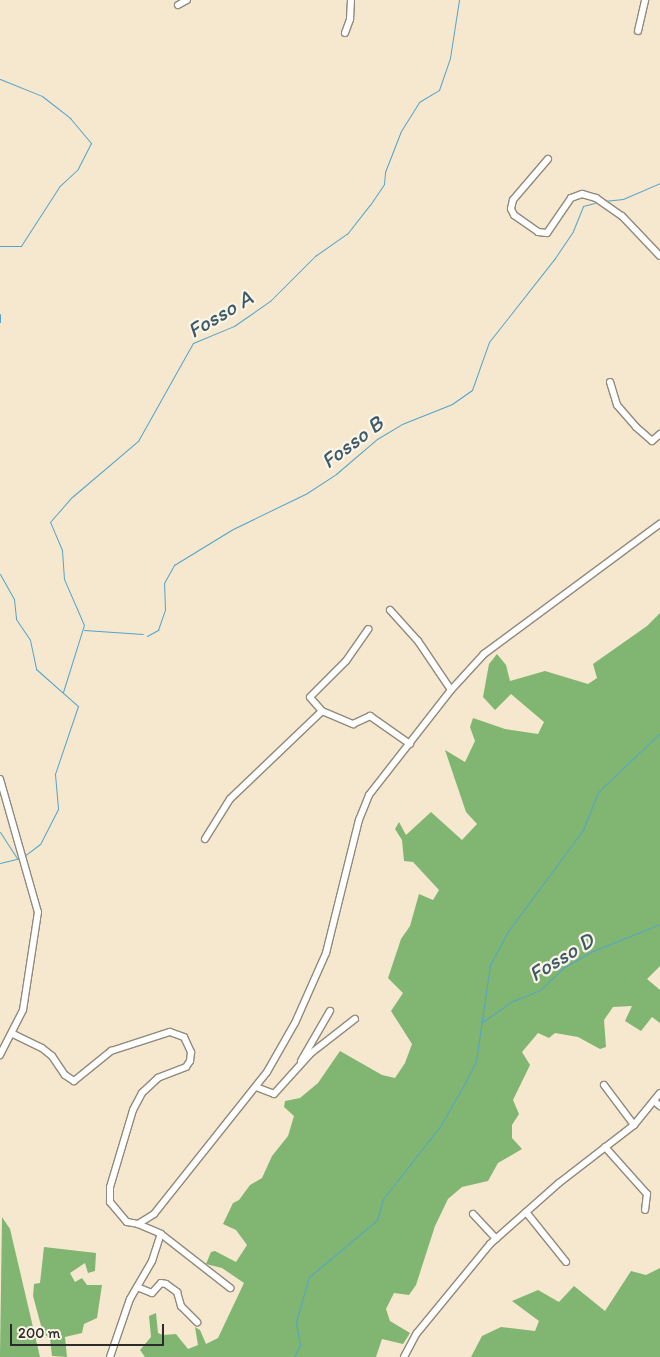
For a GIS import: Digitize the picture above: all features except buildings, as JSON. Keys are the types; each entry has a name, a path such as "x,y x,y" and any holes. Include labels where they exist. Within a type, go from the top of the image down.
{"street":[{"path":"178,5 187,0"},
{"path":"345,33 350,19 351,0"},
{"path":"638,31 645,0"},
{"path":"548,159 513,200 511,209 538,232 547,232 571,198 582,194 596,198 622,216 660,256"},
{"path":"610,382 624,414 652,441 659,438"},
{"path":"138,1224 154,1214 256,1087 295,1023 326,953 359,820 370,795 451,690 484,654 660,524"},
{"path":"390,610 418,641 451,690"},
{"path":"368,629 346,661 310,697 322,711 356,724 366,715 370,716 410,744"},
{"path":"205,839 230,799 322,711"},
{"path":"0,780 27,863 36,898 38,924 25,1004 12,1034 0,1055"},
{"path":"256,1087 274,1094 300,1063 330,1011"},
{"path":"300,1063 355,1019"},
{"path":"12,1034 42,1048 52,1056 65,1075 74,1081 111,1051 170,1032 184,1037 191,1052 190,1061 186,1066 158,1078 142,1093 133,1110 113,1174 110,1202 120,1216 161,1234 230,1288"},
{"path":"604,1085 634,1125"},
{"path":"404,1357 417,1333 496,1239 526,1212 634,1125 657,1103 660,1093"},
{"path":"605,1148 647,1194 645,1210"},
{"path":"526,1212 566,1262"},
{"path":"473,1214 496,1239"},
{"path":"110,1357 137,1287 152,1261 161,1234"},
{"path":"137,1287 152,1293 161,1282 166,1284 177,1292 181,1306 197,1322"}],"green space":[{"path":"660,613 660,966 647,979 660,990 660,1023 652,1017 641,1031 625,1021 632,1006 613,1007 604,1020 606,1047 600,1049 578,1037 555,1033 549,1038 538,1033 522,1052 530,1065 513,1100 519,1114 512,1125 512,1138 522,1149 498,1163 488,1181 462,1187 448,1199 435,1226 416,1285 409,1295 394,1293 386,1309 390,1321 410,1333 403,1344 382,1339 376,1357 145,1357 140,1350 151,1337 149,1316 156,1313 158,1333 163,1335 176,1334 188,1349 198,1345 195,1327 200,1330 206,1344 218,1338 244,1283 222,1268 206,1264 211,1252 215,1251 236,1262 247,1245 236,1230 223,1224 233,1203 239,1200 250,1185 262,1178 272,1156 288,1136 294,1116 284,1107 285,1101 300,1098 318,1083 340,1051 382,1075 395,1078 405,1063 412,1044 391,1011 403,993 388,978 401,939 410,926 419,894 433,900 439,890 413,862 404,861 402,840 395,829 399,822 406,835 431,812 462,840 477,824 466,812 445,750 465,762 475,741 470,727 473,718 505,729 538,734 544,722 511,694 495,710 483,697 489,664 497,654 506,665 510,681 545,671 588,684 597,678 593,664 647,626"},
{"path":"2,1217 10,1229 40,1357 0,1357"},
{"path":"44,1247 96,1253 95,1271 88,1273 85,1263 70,1273 75,1282 82,1278 87,1285 102,1285 97,1318 84,1324 82,1333 65,1337 67,1357 52,1356 50,1339 43,1333 33,1296 34,1284 40,1283"},
{"path":"660,1268 660,1357 471,1357 482,1336 501,1327 535,1331 539,1321 512,1301 538,1290 559,1302 574,1286 605,1311 631,1271 646,1275"}],"waterway":[{"name":"Fosso A","path":"63,692 84,625 64,579 62,550 50,522 72,497 138,441 193,343 234,326 270,301 315,256 347,234 370,205 384,184 385,172 401,131 419,102 439,90 450,58 459,0"},
{"path":"0,79 42,96 70,118 91,143 78,169 59,187 21,246 0,246"},
{"name":"Fosso B","path":"604,201 623,199 660,183"},
{"name":"Fosso B","path":"147,636 158,630 165,610 164,583 174,565 233,529 307,493 336,474 377,439 402,424 452,404 472,390 489,342 555,258 573,231 583,206 595,203"},
{"path":"0,314 0,322"},
{"path":"0,574 14,599 16,619 30,640 36,669 78,706 55,774 58,809 40,844 24,856"},
{"name":"Fosso B","path":"84,630 143,634"},
{"path":"294,1357 300,1345 296,1322 309,1277 377,1220 383,1199 441,1125 466,1081 476,1061 490,965 509,930 583,830 598,792 660,733"},
{"path":"0,832 17,858"},
{"path":"0,863 20,858"},
{"name":"Fosso D","path":"481,1023 513,1001 540,990 563,968 593,951 660,924"}]}
